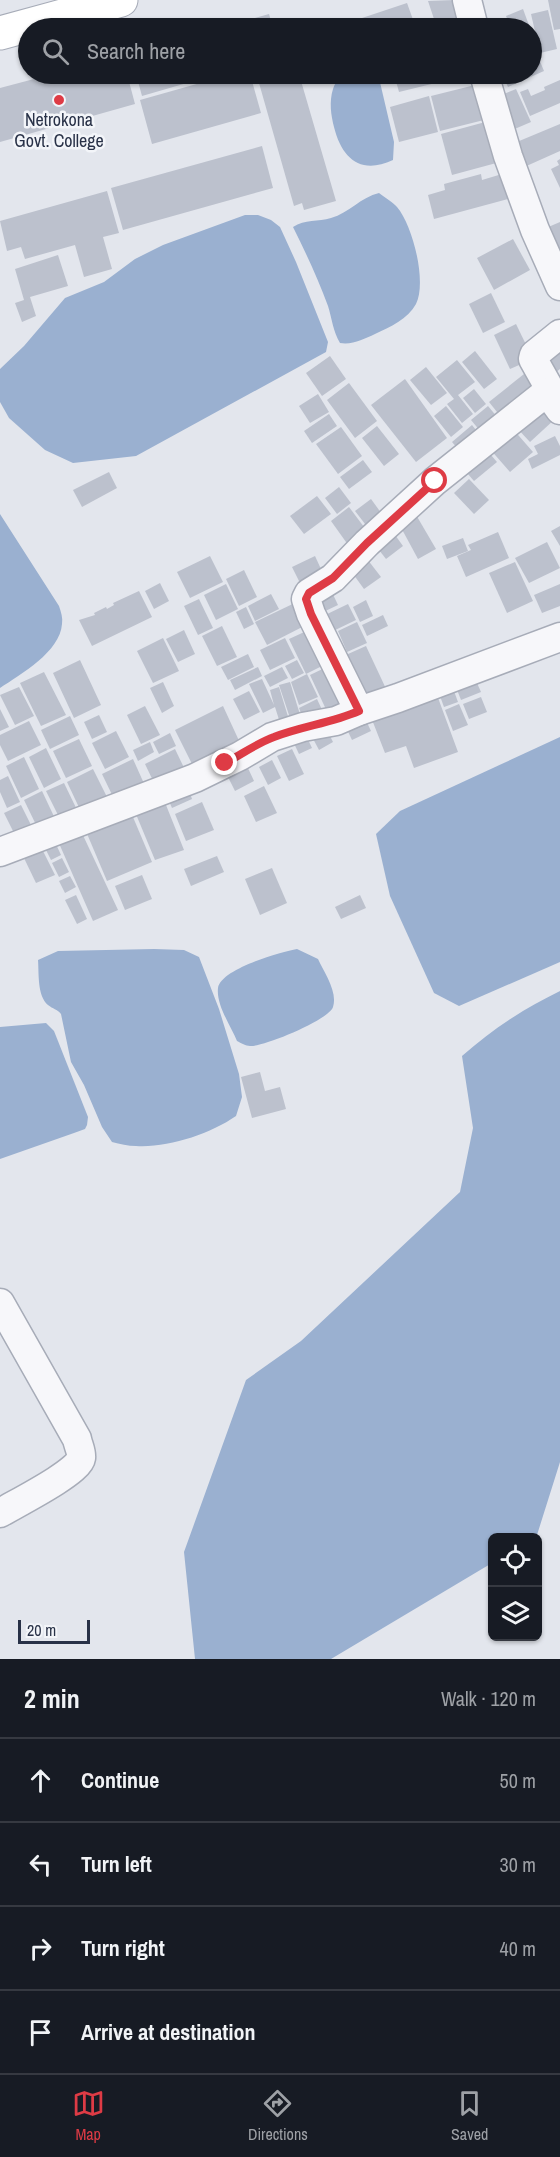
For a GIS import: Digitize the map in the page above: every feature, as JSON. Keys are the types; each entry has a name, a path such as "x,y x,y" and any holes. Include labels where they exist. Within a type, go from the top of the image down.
{"main road":[{"path":"55,18 121,0"},
{"path":"0,33 18,28"}],"street":[{"path":"467,0 472,18"},
{"path":"487,84 535,230 560,286"},
{"path":"359,711 311,614 306,599 309,593 333,578 367,543 435,481 554,401 537,368 534,355 560,334"},
{"path":"0,852 195,778 272,737 303,727 336,721 560,637"},
{"path":"0,1303 77,1439 81,1456 79,1463 69,1473 0,1513"}],"water":[{"path":"335,84 380,84 394,142 393,160 371,166 362,165 354,161 342,148 333,122 331,99"},
{"path":"379,193 397,207 408,227 417,254 419,294 413,309 398,322 358,341 340,343 320,286 293,227 337,216 366,198"},
{"path":"245,215 258,215 271,220 280,227 328,342 326,352 136,456 73,463 45,450 9,418 0,402 0,369 24,346 65,298 104,282 135,259 163,245"},
{"path":"0,514 59,606 62,622 60,634 47,653 0,688"},
{"path":"560,737 560,962 459,1006 434,993 390,896 376,834 400,811"},
{"path":"297,949 318,959 334,995 333,1007 320,1019 268,1042 250,1046 237,1041 219,1001 218,988 222,981 229,974 252,962"},
{"path":"184,950 199,957 219,1009 239,1074 242,1097 236,1116 214,1129 161,1145 130,1146 112,1142 102,1127 84,1085 71,1062 61,1014 48,1005 42,996 38,960 58,951"},
{"path":"560,991 560,1462 538,1533 488,1533 488,1565 331,1659 195,1659 184,1552 246,1380 301,1341 460,1192 473,1128 462,1056 485,1037 533,1005"},
{"path":"46,1023 54,1031 88,1117 87,1125 85,1129 0,1159 0,1027"}],"building":[{"path":"455,0 460,18 434,18 428,1"},
{"path":"548,0 560,0 560,29 554,30"},
{"path":"407,3 412,18 362,18"},
{"path":"523,9 526,18 507,18 506,16"},
{"path":"548,10 557,49 542,53 542,18 532,18 531,14"},
{"path":"269,14 270,18 255,18"},
{"path":"560,80 560,103 530,116 520,92 528,89 531,96"},
{"path":"18,83 130,84 135,104 0,142 0,88"},
{"path":"139,84 183,84 142,96"},
{"path":"197,84 253,84 261,113 152,144 140,100"},
{"path":"259,84 302,84 336,201 304,210 302,203 294,206"},
{"path":"397,84 432,84 399,92"},
{"path":"479,84 488,119 440,131 431,96"},
{"path":"516,89 531,122 510,131 496,97"},
{"path":"429,96 438,132 399,142 390,107"},
{"path":"489,121 500,162 452,175 441,134"},
{"path":"560,124 560,151 522,168 512,144"},
{"path":"262,146 273,188 123,230 111,188"},
{"path":"560,159 560,188 551,169 559,165 557,161"},
{"path":"481,174 482,180 502,174 508,199 434,219 428,195 445,190 444,184"},
{"path":"107,191 119,233 103,237 112,269 84,277 75,245 25,259 21,247 7,251 0,221"},
{"path":"560,222 560,258 546,228"},
{"path":"513,239 530,270 494,290 477,258"},
{"path":"58,255 68,286 30,297 36,316 22,322 15,303 24,300 15,269"},
{"path":"491,293 505,322 483,333 469,304"},
{"path":"516,324 533,359 510,369 494,335"},
{"path":"475,351 497,379 484,389 462,362"},
{"path":"560,351 560,369 550,377 535,357"},
{"path":"330,356 346,379 322,396 306,373"},
{"path":"457,360 475,382 458,395 473,414 462,423 447,404 454,399 436,377"},
{"path":"426,367 447,393 431,405 410,380"},
{"path":"529,370 545,390 505,422 489,402"},
{"path":"405,379 447,438 416,462 371,405"},
{"path":"349,383 377,421 355,438 327,400"},
{"path":"474,389 486,404 475,413 463,398"},
{"path":"318,394 329,412 310,423 299,406"},
{"path":"540,404 555,419 530,442 516,427"},
{"path":"446,406 463,427 451,437 434,416"},
{"path":"488,406 503,424 486,438 471,420"},
{"path":"329,414 337,426 312,443 304,431"},
{"path":"472,425 483,439 463,455 452,442"},
{"path":"377,426 399,454 384,466 362,438"},
{"path":"341,427 362,456 338,474 316,444"},
{"path":"512,428 533,452 510,472 489,448"},
{"path":"555,436 560,446 560,455 532,469 528,459 538,454 534,446"},
{"path":"484,447 497,462 474,481 461,466"},
{"path":"363,460 372,472 349,489 340,477"},
{"path":"109,472 117,488 82,507 73,490"},
{"path":"469,479 489,500 474,514 454,493"},
{"path":"339,487 351,503 337,514 325,498"},
{"path":"317,496 331,514 304,534 290,516"},
{"path":"371,499 387,521 372,533 355,511"},
{"path":"349,507 370,535 351,549 331,521"},
{"path":"412,508 436,549 418,559 398,522"},
{"path":"560,526 560,546 551,531"},
{"path":"390,528 403,546 386,559 372,541"},
{"path":"498,532 509,558 466,577 457,556 471,550 468,545"},
{"path":"463,538 468,551 447,559 442,546"},
{"path":"547,542 560,568 529,583 515,558"},
{"path":"364,555 381,577 364,589 348,567"},
{"path":"210,556 223,582 190,598 177,572"},
{"path":"315,556 326,580 304,591 292,567"},
{"path":"515,562 533,601 507,613 489,573"},
{"path":"244,570 257,597 239,606 226,579"},
{"path":"160,583 169,601 154,609 145,591"},
{"path":"226,584 238,609 216,620 204,595"},
{"path":"560,584 560,606 542,613 534,595"},
{"path":"329,586 338,605 319,614 310,596"},
{"path":"139,591 152,617 92,646 79,620 95,615 94,613 106,607 107,609 114,605 113,603"},
{"path":"271,594 279,609 255,621 248,606"},
{"path":"199,599 213,628 198,635 184,606"},
{"path":"301,600 312,622 267,645 255,622"},
{"path":"366,600 373,616 360,622 353,607"},
{"path":"348,604 356,620 329,633 321,617"},
{"path":"246,607 254,624 244,629 236,612"},
{"path":"383,615 388,626 367,636 362,625"},
{"path":"357,622 367,643 347,652 338,631"},
{"path":"222,626 237,657 217,666 202,636"},
{"path":"313,628 330,662 306,674 289,639"},
{"path":"184,630 195,654 178,662 166,639"},
{"path":"163,638 179,671 153,683 137,651"},
{"path":"285,638 295,658 270,670 260,650"},
{"path":"366,646 388,693 361,706 339,658"},
{"path":"248,654 254,667 228,680 221,667"},
{"path":"80,660 101,705 74,718 53,673"},
{"path":"297,660 304,673 292,679 285,666"},
{"path":"335,663 356,706 330,718 310,675"},
{"path":"258,667 262,676 235,690 230,680"},
{"path":"282,667 288,678 270,687 264,676"},
{"path":"44,672 66,715 41,726 20,683"},
{"path":"307,674 318,697 299,705 291,682"},
{"path":"473,674 481,692 461,700 454,682"},
{"path":"262,679 274,705 270,690 279,687 290,723 281,726 275,707 263,713 249,684"},
{"path":"163,682 174,706 162,713 150,688"},
{"path":"290,682 302,721 292,724 279,685"},
{"path":"451,683 458,702 444,707 437,688"},
{"path":"19,687 34,716 15,725 0,695"},
{"path":"434,687 458,752 414,768 406,746 385,753 369,712"},
{"path":"249,691 260,712 244,720 233,699"},
{"path":"481,697 487,712 469,719 463,704"},
{"path":"317,699 324,714 305,723 299,708"},
{"path":"459,704 468,725 453,731 445,710"},
{"path":"145,706 160,735 141,744 127,715"},
{"path":"223,706 241,745 194,768 175,730"},
{"path":"0,709 9,727 0,731"},
{"path":"363,714 371,731 352,740 344,723"},
{"path":"99,715 107,732 92,739 84,722"},
{"path":"70,716 79,735 50,749 41,730"},
{"path":"29,721 41,745 8,761 0,745 0,735"},
{"path":"325,726 333,742 319,750 310,733"},
{"path":"116,731 129,757 105,769 92,743"},
{"path":"304,731 312,748 299,754 291,737"},
{"path":"170,733 176,746 159,754 153,742"},
{"path":"79,739 92,766 66,778 53,751"},
{"path":"150,742 154,752 138,761 133,750"},
{"path":"46,748 61,779 44,788 29,757"},
{"path":"175,749 187,774 157,789 145,764"},
{"path":"292,749 304,774 289,781 277,756"},
{"path":"24,757 39,789 21,798 6,766"},
{"path":"133,759 146,788 116,803 102,774"},
{"path":"272,760 281,778 268,785 259,767"},
{"path":"247,766 254,781 235,791 227,775"},
{"path":"93,769 111,805 84,818 67,782"},
{"path":"8,776 20,802 7,808 0,792 0,780"},
{"path":"64,783 80,816 63,825 46,791"},
{"path":"264,786 277,813 256,822 244,796"},
{"path":"189,790 192,799 172,808 168,799"},
{"path":"42,791 58,825 40,833 24,800"},
{"path":"162,795 184,850 155,860 133,807"},
{"path":"202,802 214,830 186,841 175,814"},
{"path":"21,805 36,835 19,843 4,813"},
{"path":"130,810 152,862 107,881 85,829"},
{"path":"81,831 118,910 93,921 58,841"},
{"path":"54,840 61,855 51,860 44,846"},
{"path":"41,847 55,875 36,883 23,856"},
{"path":"217,856 224,872 191,886 184,869"},
{"path":"62,858 69,872 59,877 52,863"},
{"path":"272,868 287,903 260,915 245,879"},
{"path":"142,875 152,899 125,910 115,886"},
{"path":"70,876 76,887 65,893 59,881"},
{"path":"76,895 87,919 77,924 65,900"},
{"path":"360,895 366,908 341,919 335,907"},
{"path":"260,1072 265,1091 280,1087 286,1109 252,1118 241,1077"}],"place":[{"name":"Netrokona Govt. College","path":"59,100"}],"route":[{"path":"225,763 272,737 303,727 336,721 359,711 311,614 306,599 309,593 333,578 367,543 435,481"}]}
